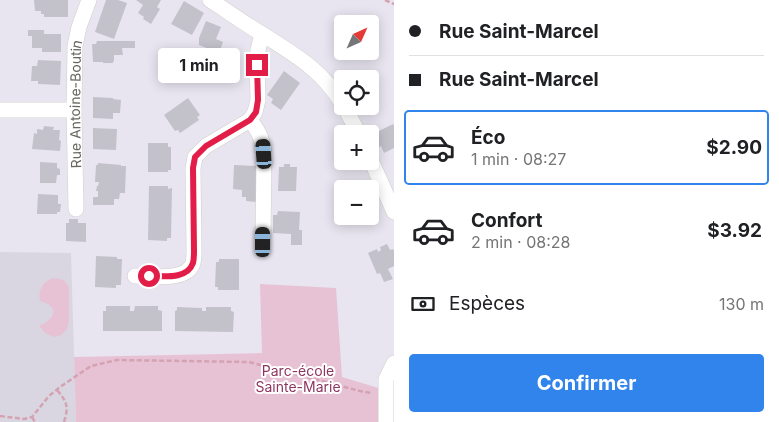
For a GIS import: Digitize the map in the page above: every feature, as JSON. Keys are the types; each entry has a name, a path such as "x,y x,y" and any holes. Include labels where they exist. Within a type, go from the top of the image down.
{"street":[{"name":"Rue Antoine-Boutin","path":"76,209 75,46 88,0"},
{"path":"210,0 293,53 314,69 334,92"},
{"path":"135,276 178,276 186,272 193,264 193,168 195,157 206,146 250,120 256,112 258,100 258,50 262,34"},
{"path":"0,110 74,110"},
{"path":"250,120 263,141 263,242"},
{"path":"375,170 394,212"},
{"path":"386,422 386,380 394,363"}],"path":[{"path":"385,0 394,4"},
{"path":"0,416 24,419 32,417 56,389 91,366 116,360 248,362 360,391 385,395"},
{"path":"56,389 67,402 64,422"},
{"path":"32,417 35,422"}],"shaded area":[{"path":"0,252 71,253 76,422 0,422"}],"green space":[{"path":"53,278 65,281 69,287 69,321 67,329 61,335 54,337 45,333 39,326 50,319 53,312 51,307 40,301 40,290 44,284"},
{"name":"Parc-école Sainte-Marie","path":"260,284 336,288 342,377 385,390 385,422 76,422 74,357 262,353"}],"building":[{"path":"34,0 68,0 68,17 44,17 41,11 35,11"},
{"path":"106,0 118,0 127,3 114,39 95,32"},
{"path":"136,0 161,0 157,7 160,9 151,24 138,13 143,5"},
{"path":"184,1 204,13 192,35 171,24"},
{"path":"206,21 221,27 216,39 223,42 219,53 199,45 199,38"},
{"path":"28,30 44,30 44,34 61,34 61,52 42,52 42,48 32,48 32,36 28,36"},
{"path":"97,41 135,41 135,48 122,48 123,55 114,55 113,63 93,62 92,44 96,44"},
{"path":"38,60 61,61 60,85 38,84 38,81 31,81 32,66 37,66"},
{"path":"284,71 300,83 281,110 271,103 273,99 267,95"},
{"path":"93,97 121,100 120,113 113,113 113,119 93,118"},
{"path":"188,98 200,115 197,117 199,120 180,133 178,130 175,131 164,115"},
{"path":"393,124 394,148 384,153 381,146 379,147 379,131"},
{"path":"44,126 54,127 53,130 60,130 60,151 32,149 34,133 37,134 37,129 43,130"},
{"path":"93,128 117,129 116,150 93,149"},
{"path":"148,143 168,143 168,147 171,147 171,170 168,170 168,172 148,172"},
{"path":"40,162 57,163 60,175 57,175 56,183 40,183"},
{"path":"98,163 126,166 125,193 120,193 119,199 114,199 114,205 93,205 93,197 98,197 98,191 96,191 99,182 95,182 96,165"},
{"path":"284,164 290,164 290,167 297,167 296,191 278,191 279,167 284,167"},
{"path":"234,165 258,166 257,202 246,201 246,197 242,197 242,190 233,189"},
{"path":"149,186 168,186 168,189 172,188 171,238 167,238 167,241 148,240"},
{"path":"38,194 58,195 58,204 61,204 60,212 57,212 57,214 37,214"},
{"path":"278,211 300,212 299,230 302,230 302,245 291,245 291,234 273,233 273,215 277,215"},
{"path":"69,219 78,219 78,223 86,223 86,242 66,241 66,223 69,223"},
{"path":"387,244 390,250 393,249 394,251 394,266 388,269 393,279 384,282 380,273 377,274 368,253 377,249 378,252 381,250 380,247"},
{"path":"96,256 122,259 121,285 116,285 116,288 95,287"},
{"path":"219,259 239,259 239,290 218,290 218,287 215,287 216,262 219,262"},
{"path":"106,306 130,306 130,311 134,311 135,306 158,306 158,310 162,311 162,331 103,331 103,311 106,311"},
{"path":"177,307 202,308 202,311 206,311 206,307 231,307 231,311 234,312 233,332 175,331 175,311"}],"route":[{"path":"149,276 178,276 186,272 193,264 193,168 195,157 206,146 250,120 256,112 258,100 257,65"}]}
